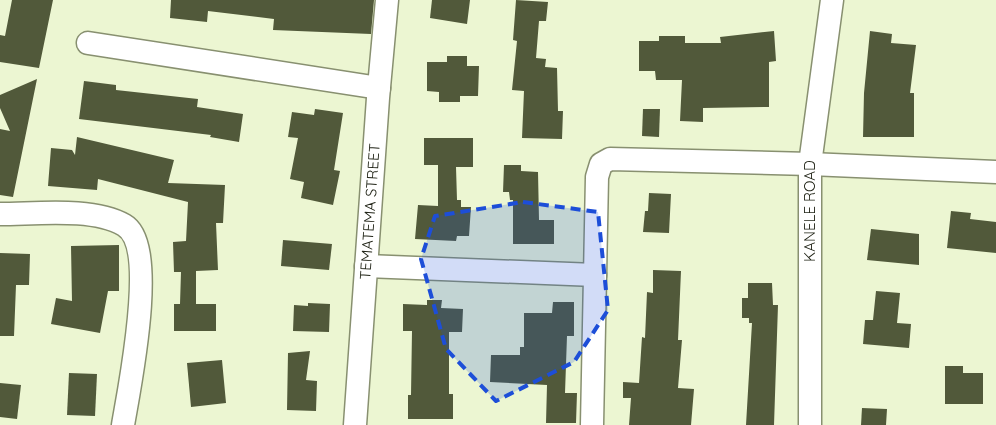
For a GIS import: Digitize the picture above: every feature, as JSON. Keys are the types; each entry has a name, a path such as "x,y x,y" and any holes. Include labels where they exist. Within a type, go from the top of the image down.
{"street":[{"name":"TEMATEMA STREET","path":"355,425 387,0"},
{"name":"KANELE ROAD","path":"810,425 810,164 832,0"},
{"path":"88,43 379,88"},
{"path":"592,425 597,177 601,164 610,159 810,164 996,172"},
{"path":"0,214 95,215 126,226 138,241 141,258 139,320 123,425"},
{"path":"366,266 595,275"}],"highlighted area":[{"path":"523,202 598,212 608,310 574,362 496,401 446,349 421,259 435,216"}],"building":[{"path":"12,0 53,0 39,68 0,62 0,35 5,36"},
{"path":"171,0 374,0 371,34 273,30 274,19 208,11 207,22 170,18"},
{"path":"432,0 470,0 467,24 430,18"},
{"path":"516,0 548,2 546,21 539,21 536,58 546,59 545,67 557,68 558,111 563,111 562,139 522,138 524,91 512,90 517,41 513,40"},
{"path":"774,31 776,61 769,62 769,107 703,108 703,122 680,121 682,80 656,80 655,71 639,71 639,41 659,41 659,36 685,36 685,43 721,43 720,37"},
{"path":"870,31 892,34 891,43 916,45 910,93 914,93 914,137 863,137 864,93"},
{"path":"447,56 467,56 467,66 479,66 478,96 460,96 460,102 439,102 439,92 427,91 427,62 447,62"},
{"path":"37,79 13,197 0,195 0,129 10,131 0,108 0,95"},
{"path":"84,81 116,85 116,90 198,99 197,107 243,114 239,142 210,137 211,135 79,119"},
{"path":"315,109 343,113 334,170 340,171 333,205 301,198 304,182 290,179 298,138 288,137 292,112 314,115"},
{"path":"643,109 660,109 659,137 642,136"},
{"path":"77,137 174,160 168,183 225,185 223,223 216,223 218,270 196,271 196,304 216,304 216,331 174,331 174,304 180,304 181,272 174,272 173,242 186,241 188,202 98,179 97,190 48,186 51,148 72,150 75,155"},
{"path":"424,138 473,138 473,167 456,167 457,200 461,200 461,207 471,207 469,236 457,236 456,241 415,239 418,205 438,206 438,165 424,165"},
{"path":"504,165 521,165 521,171 538,172 539,220 554,220 554,244 513,244 513,200 510,200 509,192 503,192"},
{"path":"649,193 671,194 669,233 643,232 645,211 648,211"},
{"path":"951,211 971,213 970,219 996,222 996,253 947,248"},
{"path":"871,229 919,234 919,265 867,260"},
{"path":"283,240 332,244 329,270 281,266"},
{"path":"119,245 119,291 108,291 100,333 51,324 56,298 72,301 71,246"},
{"path":"0,253 30,254 29,285 16,285 14,336 0,336"},
{"path":"653,270 681,271 678,340 682,340 678,388 694,389 691,425 629,425 631,398 623,398 623,382 639,383 642,337 645,338 647,292 653,293"},
{"path":"748,283 772,283 773,305 778,305 774,425 746,425 752,323 749,323 749,318 742,318 742,298 748,298"},
{"path":"876,291 900,293 897,323 911,324 909,348 863,344 865,320 873,320"},
{"path":"427,300 442,300 441,308 463,309 462,332 449,332 449,394 453,394 453,419 408,419 408,395 411,395 412,331 403,331 403,304 427,305"},
{"path":"553,302 574,302 574,336 567,336 565,393 577,393 576,423 546,423 547,385 490,382 491,355 520,355 520,347 524,347 524,313 552,313"},
{"path":"308,303 330,304 329,332 293,331 294,305 308,306"},
{"path":"310,351 306,380 317,381 316,411 287,410 288,353"},
{"path":"222,360 226,403 191,407 187,363"},
{"path":"945,366 963,366 963,373 983,373 983,404 945,404"},
{"path":"69,373 97,374 95,416 67,415"},
{"path":"0,383 21,385 17,419 0,417"},
{"path":"862,408 887,409 886,425 861,425"}]}
